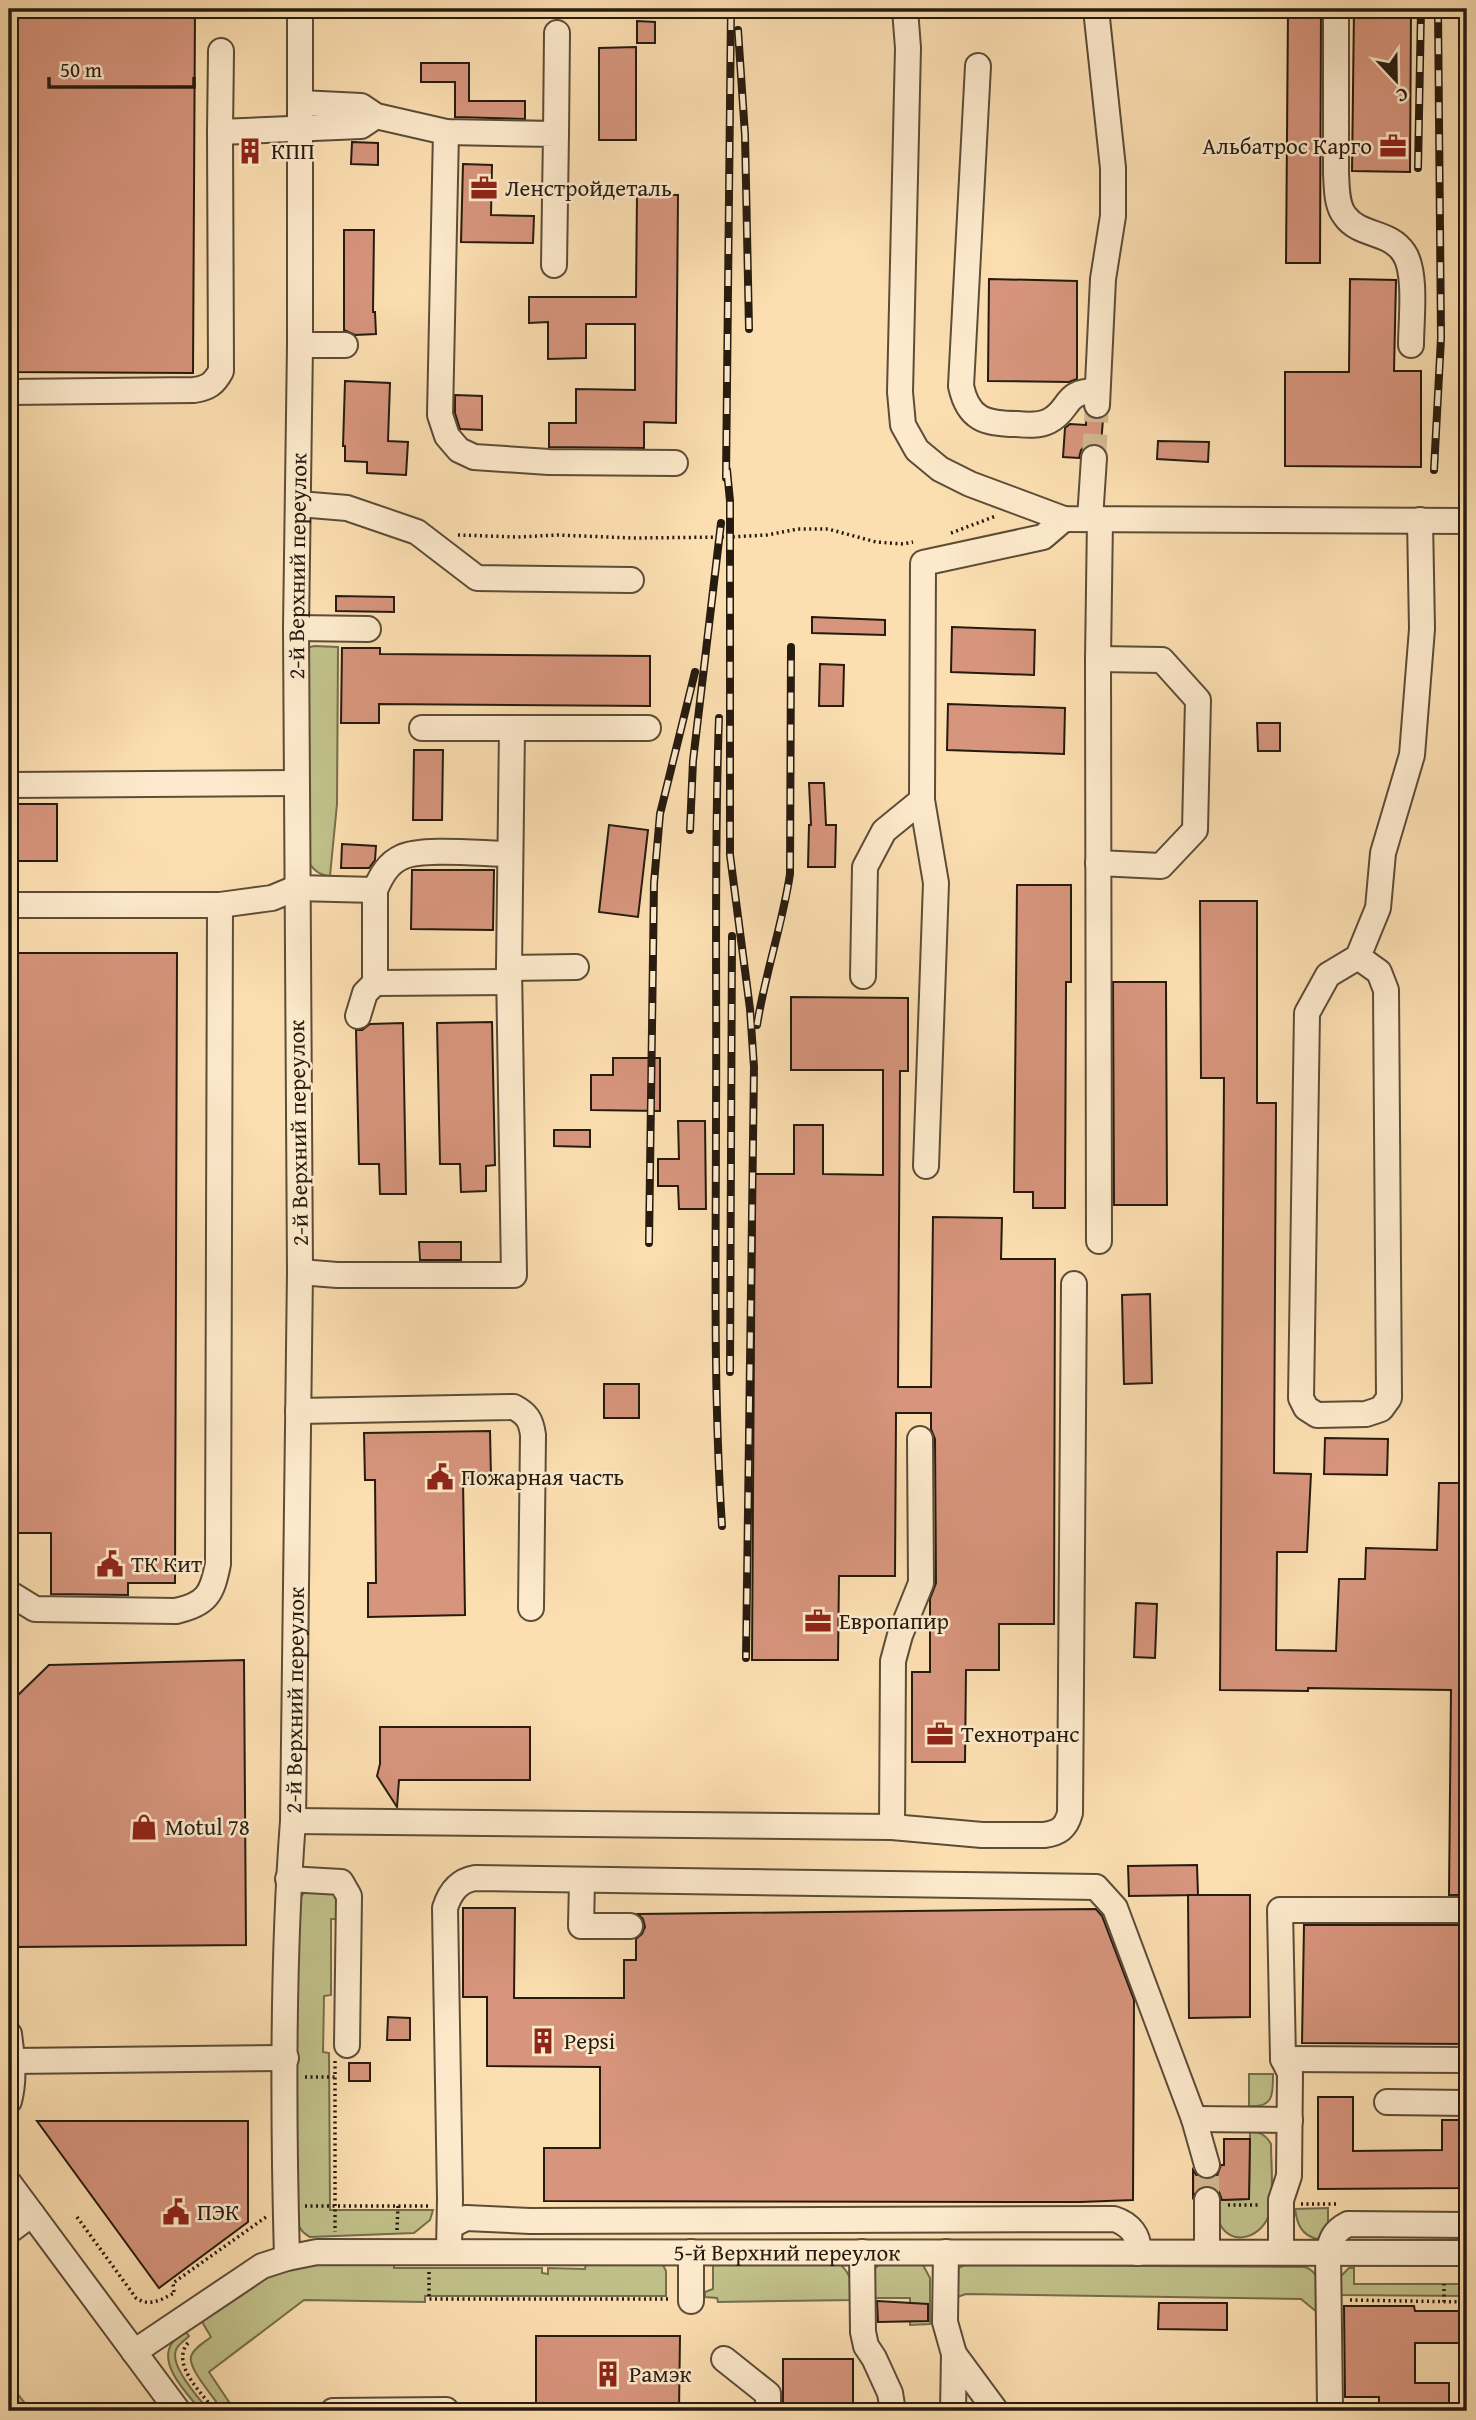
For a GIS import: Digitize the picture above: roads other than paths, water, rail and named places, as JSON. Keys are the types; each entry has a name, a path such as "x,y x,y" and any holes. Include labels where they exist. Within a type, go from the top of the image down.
{"street":[{"name":"2-й Верхний переулок","path":"286,2258 288,1879 293,1821 300,1272 296,628 299,504 300,9"},
{"path":"905,9 908,48 900,392 903,425 917,450 940,469 970,484 1064,519 1467,521"},
{"path":"978,66 961,386 964,401 972,412 984,421 1037,425 1050,421 1076,394 1097,398 1102,279 1113,216 1113,168 1096,9"},
{"path":"1336,9 1335,174 1338,197 1344,215 1357,227 1393,240 1406,255 1411,276 1411,345"},
{"path":"554,265 557,33"},
{"path":"9,392 194,390 206,388 221,372 221,51"},
{"path":"300,103 361,106 376,116 446,132 556,134"},
{"path":"220,132 360,126 376,116"},
{"path":"446,132 440,415 447,436 458,450 474,457 549,462 675,463"},
{"path":"300,345 345,345"},
{"path":"1094,458 1098,659 1098,1241"},
{"path":"299,504 347,508 417,532 477,578 631,580"},
{"path":"926,1166 936,883 922,800 923,563 1044,537 1064,519"},
{"path":"1358,957 1379,972 1386,990 1390,1398 1381,1409 1366,1414 1317,1415 1306,1408 1301,1398 1307,1013 1328,975 1358,957 1378,908 1383,853 1412,755 1422,629 1420,520"},
{"path":"296,628 368,629"},
{"path":"1098,659 1162,660 1198,700 1195,830 1161,866 1098,863"},
{"path":"422,728 648,728"},
{"path":"300,1272 337,1275 514,1275 509,975 512,729"},
{"path":"9,785 296,783"},
{"path":"863,976 865,867 884,831 922,800"},
{"path":"375,983 375,890 393,862 414,852 510,854"},
{"path":"9,905 220,905 272,898 296,888 375,890"},
{"path":"9,1593 35,1609 176,1611 194,1607 208,1596 214,1583 218,1551 220,905"},
{"path":"358,1016 365,993 375,983 509,975 576,967"},
{"path":"293,1821 892,1827 982,1835 1044,1835 1063,1829 1070,1813 1074,1284"},
{"path":"298,1411 514,1407 526,1414 531,1422 533,1435 531,1608"},
{"path":"892,1827 893,1661 900,1634 920,1583 920,1439"},
{"path":"288,1879 341,1882 349,1896 347,2045"},
{"path":"439,2259 450,2216 445,1908 452,1891 466,1880 1096,1886 1115,1908 1194,2119 1208,2165"},
{"path":"582,1881 581,1926 630,1926"},
{"path":"1281,2252 1281,2200 1289,2176 1290,2073 1283,2059 1280,1910 1467,1910"},
{"path":"9,2034 13,2061 13,2085 9,2101"},
{"path":"1283,2059 1467,2060"},
{"path":"13,2061 286,2068"},
{"path":"1387,2102 1467,2104"},
{"path":"1194,2119 1290,2120"},
{"path":"9,2183 178,2411"},
{"path":"1207,2200 1207,2252"},
{"path":"9,2231 32,2214"},
{"path":"450,2216 530,2221 1114,2218 1134,2232 1139,2243 1138,2253"},
{"path":"1332,2411 1329,2406 1328,2253 1332,2236 1348,2224 1467,2225"},
{"name":"5-й Верхний переулок","path":"135,2352 262,2266 317,2252 439,2259 691,2252 1467,2253"},
{"path":"691,2252 691,2300"},
{"path":"862,2252 863,2332 866,2346 890,2393 893,2411"},
{"path":"946,2252 945,2322 954,2354 953,2411"},
{"path":"954,2354 996,2411"},
{"path":"724,2359 768,2394 768,2411"},
{"path":"332,2411 446,2410"}],"waterway":[{"path":"9,2394 22,2411"}],"tunnel":[{"path":"1094,458 1097,405"},
{"path":"1207,2165 1207,2200"}],"railway":[{"path":"726,478 731,9"},
{"path":"1418,168 1421,9"},
{"path":"1434,470 1441,338 1438,9"},
{"path":"738,30 745,135 749,329"},
{"path":"727,470 730,501 730,855 750,1009 754,1067 746,1658"},
{"path":"690,830 693,761 721,523"},
{"path":"757,1025 790,874 791,647"},
{"path":"649,1243 654,883 660,814 695,672"},
{"path":"719,718 716,866 716,1320 722,1526"},
{"path":"730,1372 732,936"}],"place":[{"name":"Альбатрос Карго","path":"1393,146"},
{"name":"КПП","path":"250,151"},
{"name":"Ленстройдеталь","path":"484,188"},
{"name":"Пожарная часть","path":"440,1477"},
{"name":"ТК Кит","path":"110,1564"},
{"name":"Европапир","path":"818,1621"},
{"name":"Технотранс","path":"940,1734"},
{"name":"Motul 78","path":"144,1827"},
{"name":"Pepsi","path":"543,2041"},
{"name":"ПЭК","path":"176,2212"},
{"name":"Рамэк","path":"608,2374"}]}
